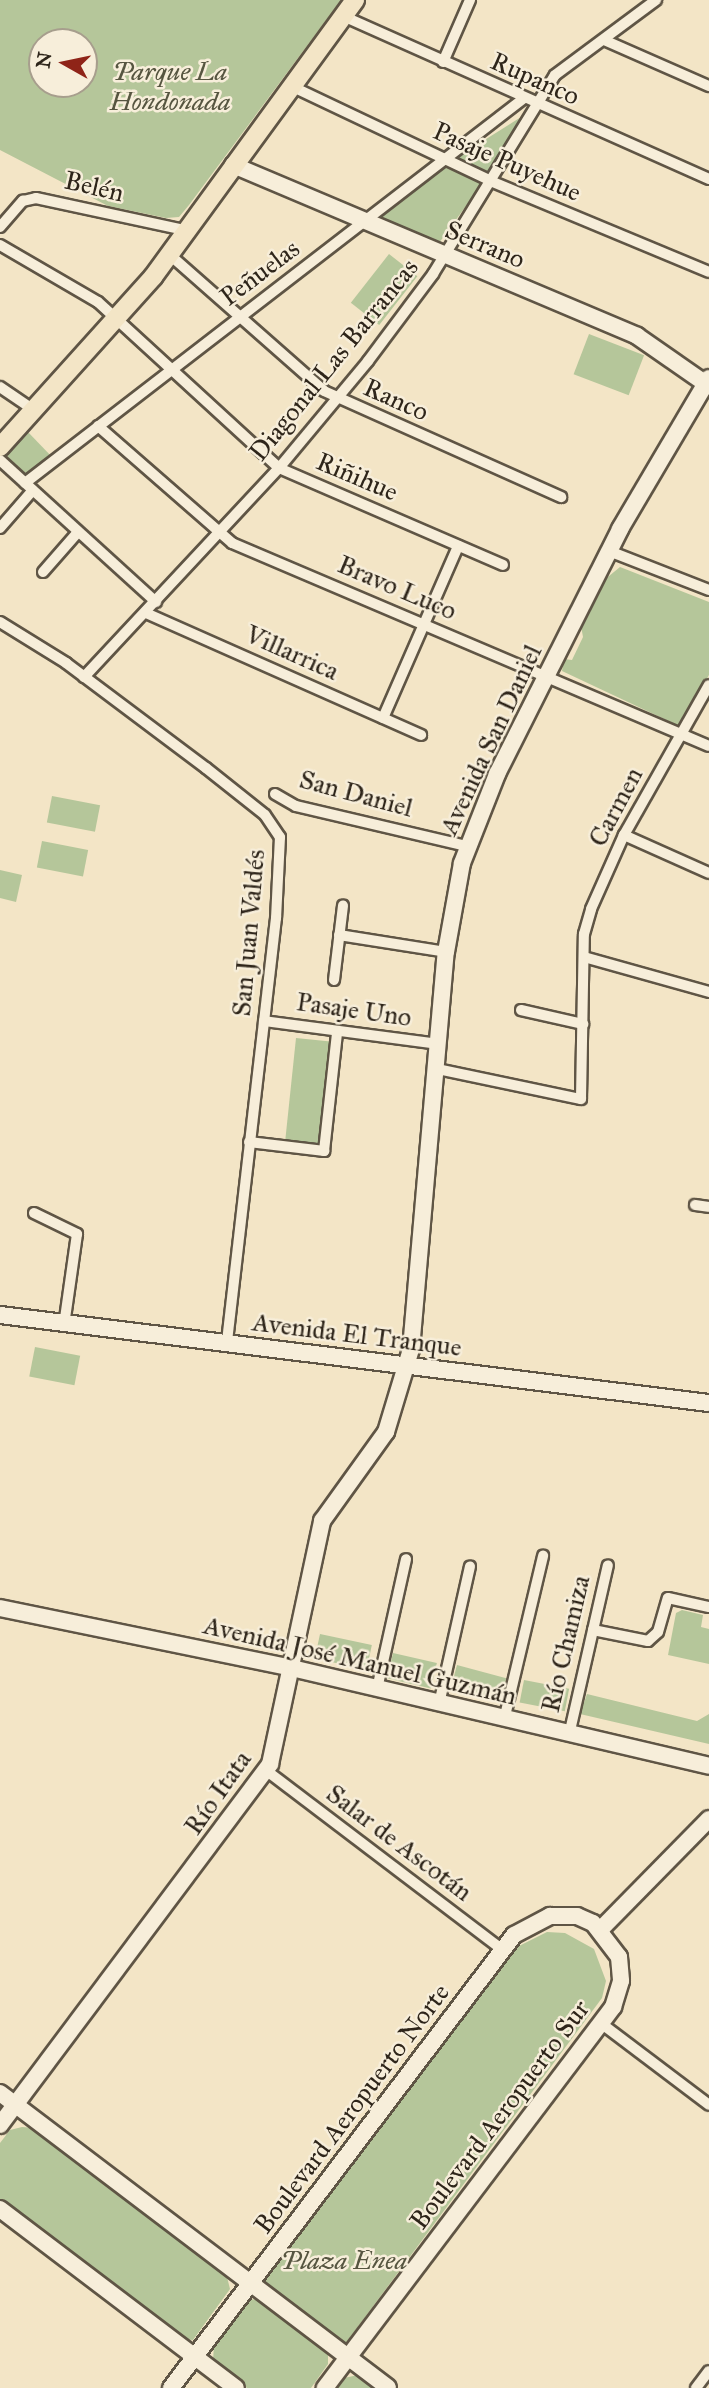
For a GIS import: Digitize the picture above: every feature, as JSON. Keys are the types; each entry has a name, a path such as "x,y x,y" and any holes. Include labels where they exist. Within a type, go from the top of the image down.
{"main road":[{"path":"0,447 170,255 355,0"}],"street":[{"path":"443,62 470,0"},
{"name":"Diagonal Las Barrancas","path":"84,677 156,603 338,399 445,255 493,182 555,75 656,0"},
{"name":"Rupanco","path":"343,16 537,106 709,179"},
{"path":"604,40 709,86"},
{"name":"Pasaje Puyehue","path":"291,86 493,182 709,272"},
{"name":"Peñuelas","path":"0,528 29,487 98,426 523,99"},
{"name":"Serrano","path":"233,165 636,336 708,383"},
{"name":"Belén","path":"0,227 23,201 36,198 188,230"},
{"path":"0,245 98,302 117,318"},
{"name":"Ranco","path":"170,255 319,388 338,399 561,497"},
{"name":"Riñihue","path":"117,318 170,370 279,468 503,565"},
{"name":"Avenida San Daniel","path":"406,1367 416,1312 446,952 467,846 497,774 609,551 708,383"},
{"path":"0,387 34,410"},
{"name":"Bravo Luco","path":"98,426 218,533 709,746"},
{"path":"0,460 156,603"},
{"path":"43,572 78,532"},
{"path":"383,718 458,546"},
{"path":"609,551 709,590"},
{"name":"Villarrica","path":"146,613 421,735"},
{"name":"San Juan Valdés","path":"0,622 84,677 206,768 276,829 282,851 227,1344"},
{"name":"Carmen","path":"437,1069 580,1099 584,957 591,909 624,835 709,685"},
{"name":"San Daniel","path":"275,794 296,806 467,846"},
{"path":"624,835 709,873"},
{"path":"334,980 343,906"},
{"path":"339,935 446,952"},
{"path":"584,957 709,992"},
{"path":"521,1010 583,1024"},
{"name":"Pasaje Uno","path":"264,1021 337,1033 439,1044"},
{"path":"249,1142 324,1151 337,1033"},
{"path":"695,1205 709,1207"},
{"path":"34,1213 77,1234 64,1325"},
{"name":"Avenida El Tranque","path":"0,1315 709,1403"},
{"name":"Río Itata","path":"0,2124 267,1771 292,1668 322,1521 386,1432 406,1367"},
{"path":"504,1720 543,1556"},
{"path":"377,1689 406,1559"},
{"name":"Río Chamiza","path":"569,1735 608,1564"},
{"path":"439,1704 470,1566"},
{"path":"593,1630 648,1641 658,1632 668,1598 709,1607"},
{"name":"Avenida José Manuel Guzmán","path":"0,1608 292,1668 504,1720 709,1766"},
{"name":"Salar de Ascotán","path":"267,1771 503,1950"},
{"path":"601,1929 709,1819"},
{"name":"Boulevard Aeropuerto Norte","path":"172,2388 503,1950 524,1926 550,1916 578,1916 601,1929"},
{"name":"Boulevard Aeropuerto Sur","path":"325,2388 602,2024 621,1980 619,1957 601,1929"},
{"path":"602,2024 709,2105"},
{"path":"0,2093 388,2388"},
{"path":"0,2209 236,2388"},
{"path":"696,2388 709,2371"}],"green space":[{"name":"Parque La Hondonada","path":"0,0 341,0 179,217 166,218 108,206 0,150"},
{"path":"529,112 488,174 456,158"},
{"path":"446,167 482,184 439,243 379,219"},
{"path":"389,254 417,276 379,325 351,303"},
{"path":"589,334 644,355 629,395 574,374"},
{"path":"27,431 53,458 27,478 4,458"},
{"path":"620,567 709,602 709,675 679,726 562,671 564,659 572,660 583,637 581,626 603,581"},
{"path":"52,796 100,805 95,832 47,823"},
{"path":"42,841 88,850 83,876 37,868"},
{"path":"0,870 22,875 16,902 0,898"},
{"path":"296,1038 333,1042 322,1145 285,1141"},
{"path":"35,1347 80,1356 74,1385 29,1376"},
{"path":"682,1610 703,1615 701,1627 709,1629 709,1664 668,1655 676,1613"},
{"path":"320,1634 372,1645 367,1669 315,1658"},
{"path":"393,1653 437,1663 431,1688 387,1678"},
{"path":"457,1665 506,1678 500,1702 451,1689"},
{"path":"524,1680 569,1689 565,1711 520,1703"},
{"path":"587,1694 697,1721 709,1714 709,1744 580,1714"},
{"name":"Plaza Enea","path":"547,1932 565,1933 594,1949 606,1981 602,1998 345,2344 264,2282 517,1947"},
{"path":"35,2128 227,2277 230,2289 193,2340 184,2339 0,2200 0,2143 10,2130"},
{"path":"250,2299 264,2301 328,2352 328,2364 311,2388 247,2388 213,2360 214,2346"},
{"path":"358,2375 375,2388 337,2388 344,2378"}]}
